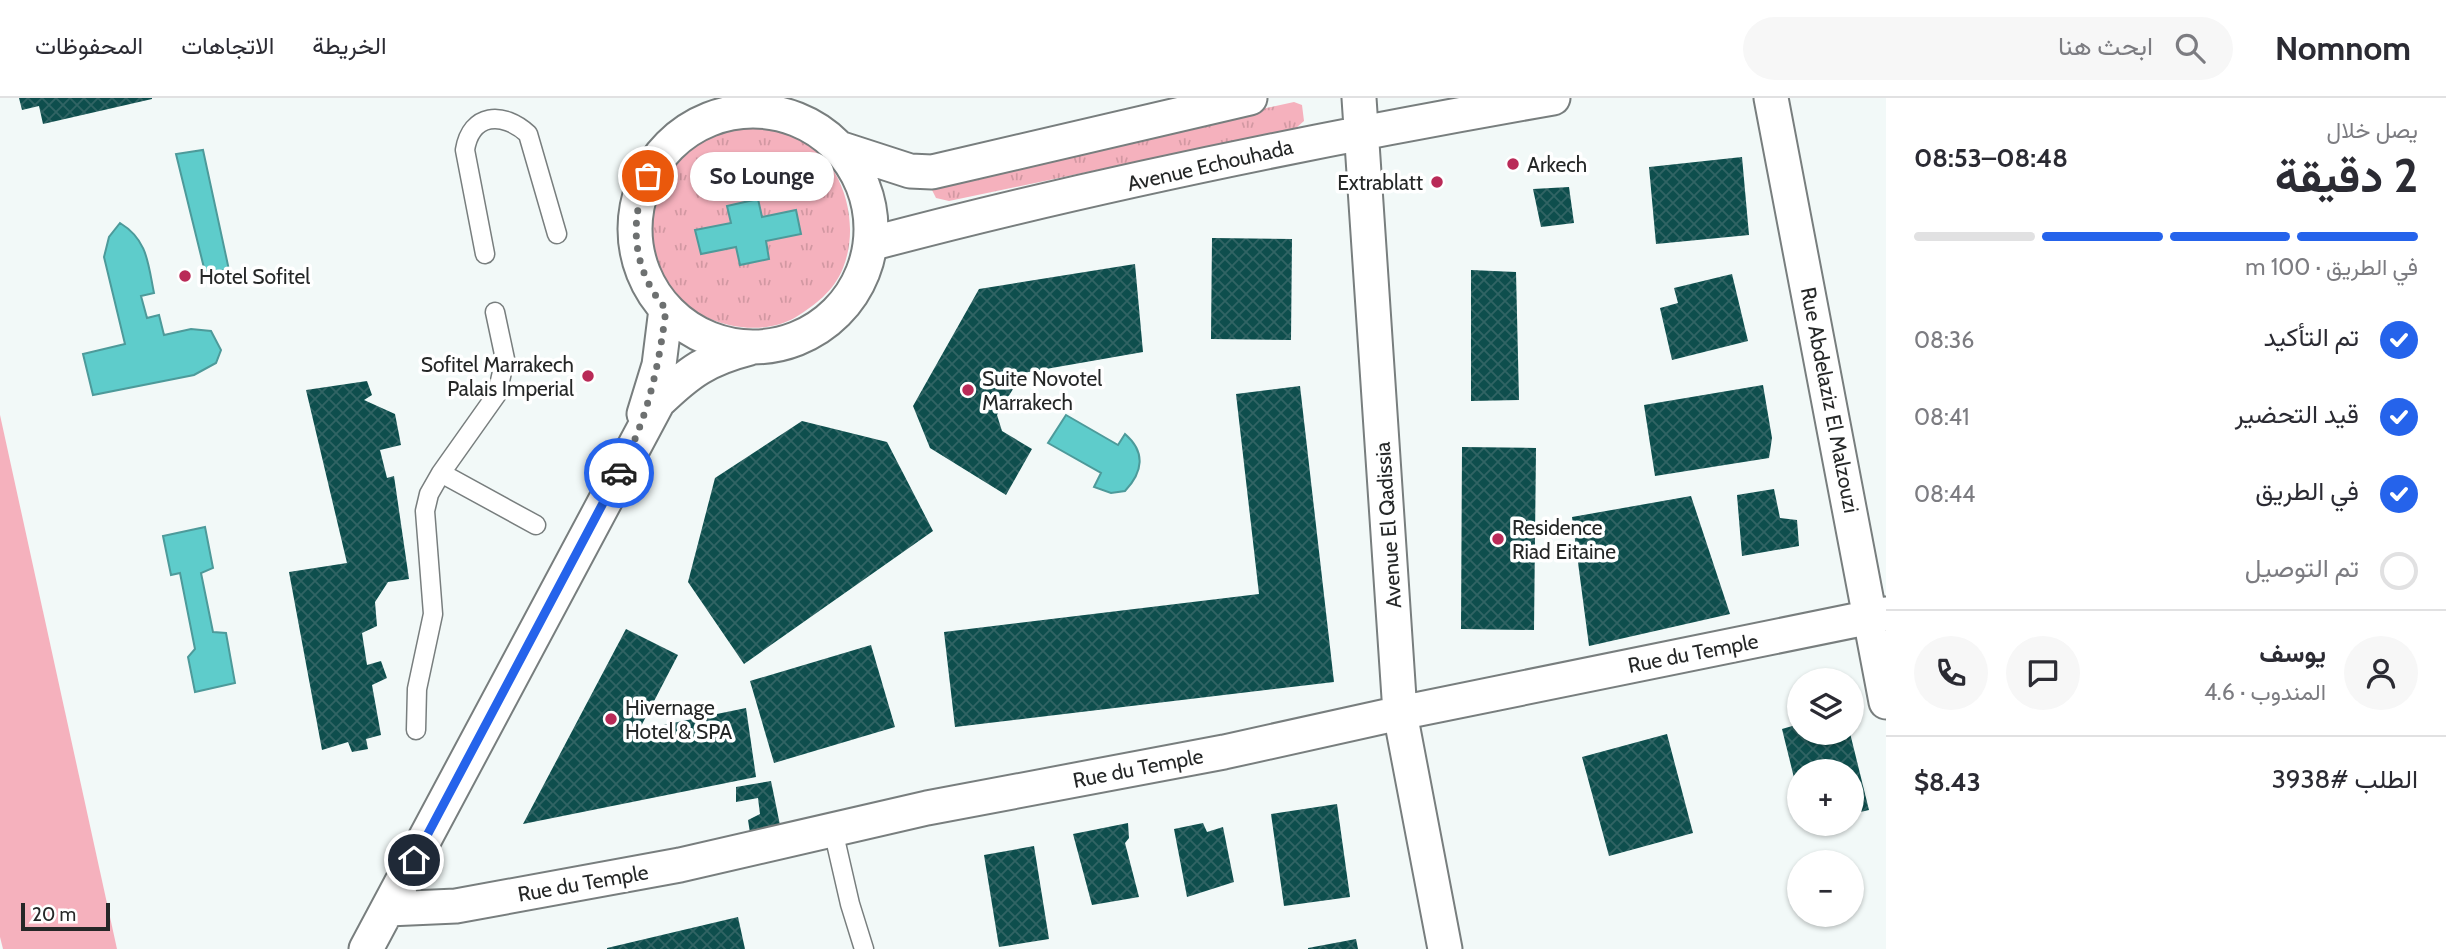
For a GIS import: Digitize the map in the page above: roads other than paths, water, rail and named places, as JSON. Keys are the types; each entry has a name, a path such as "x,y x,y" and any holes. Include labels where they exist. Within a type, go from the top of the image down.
{"street":[{"path":"839,148 910,171 940,172 1250,98"},
{"name":"Avenue El Qadissia","path":"1359,98 1400,713 1445,949"},
{"name":"Avenue Echouhada","path":"870,244 951,222 1363,131 1553,98"},
{"name":"Rue Abdelaziz El Malzouzi","path":"1771,98 1879,616 1886,702"},
{"path":"366,949 658,402 690,372 717,357 789,342 830,318 855,289 870,244 870,218 865,192 854,169 839,148 806,123 754,104 726,114 696,111 657,160 644,185 635,234 641,265 649,285 666,309 700,335 720,343 751,348"},
{"path":"637,440 659,365 666,309"},
{"name":"Rue du Temple","path":"388,909 456,906 680,865 927,808 1224,752 1400,713 1879,616"}],"lane":[{"path":"485,254 465,150 468,133 476,124 499,118 516,122 528,134 557,234"},
{"path":"416,730 417,689 433,614 425,511 429,494 441,473 497,394 505,359 495,312"},
{"path":"441,473 536,525"},
{"path":"833,830 850,904 864,949"}],"water":[{"path":"203,150 229,270 205,272 176,154"},
{"path":"758,199 762,217 796,210 801,234 766,241 769,259 740,265 736,247 701,254 695,230 731,223 727,206"},
{"path":"120,223 136,237 148,263 154,293 141,296 147,318 159,315 164,335 191,329 211,331 221,350 216,363 194,375 93,395 83,354 125,344 104,257 109,237"},
{"path":"1066,415 1118,445 1125,434 1132,441 1140,462 1136,477 1125,491 1111,493 1094,487 1101,473 1048,443"},
{"path":"205,527 213,568 201,573 213,632 226,633 235,683 195,692 188,657 195,649 180,573 171,575 163,536"}],"place":[{"name":"Arkech","path":"1513,164"},
{"name":"So Lounge","path":"648,176"},
{"name":"Extrablatt","path":"1437,182"},
{"name":"Hotel Sofitel","path":"185,276"},
{"name":"Sofitel Marrakech Palais Imperial","path":"588,376"},
{"name":"Suite Novotel Marrakech","path":"968,390"},
{"name":"Residence Riad Eitaine","path":"1498,539"},
{"name":"Hivernage Hotel & SPA","path":"611,719"}]}
